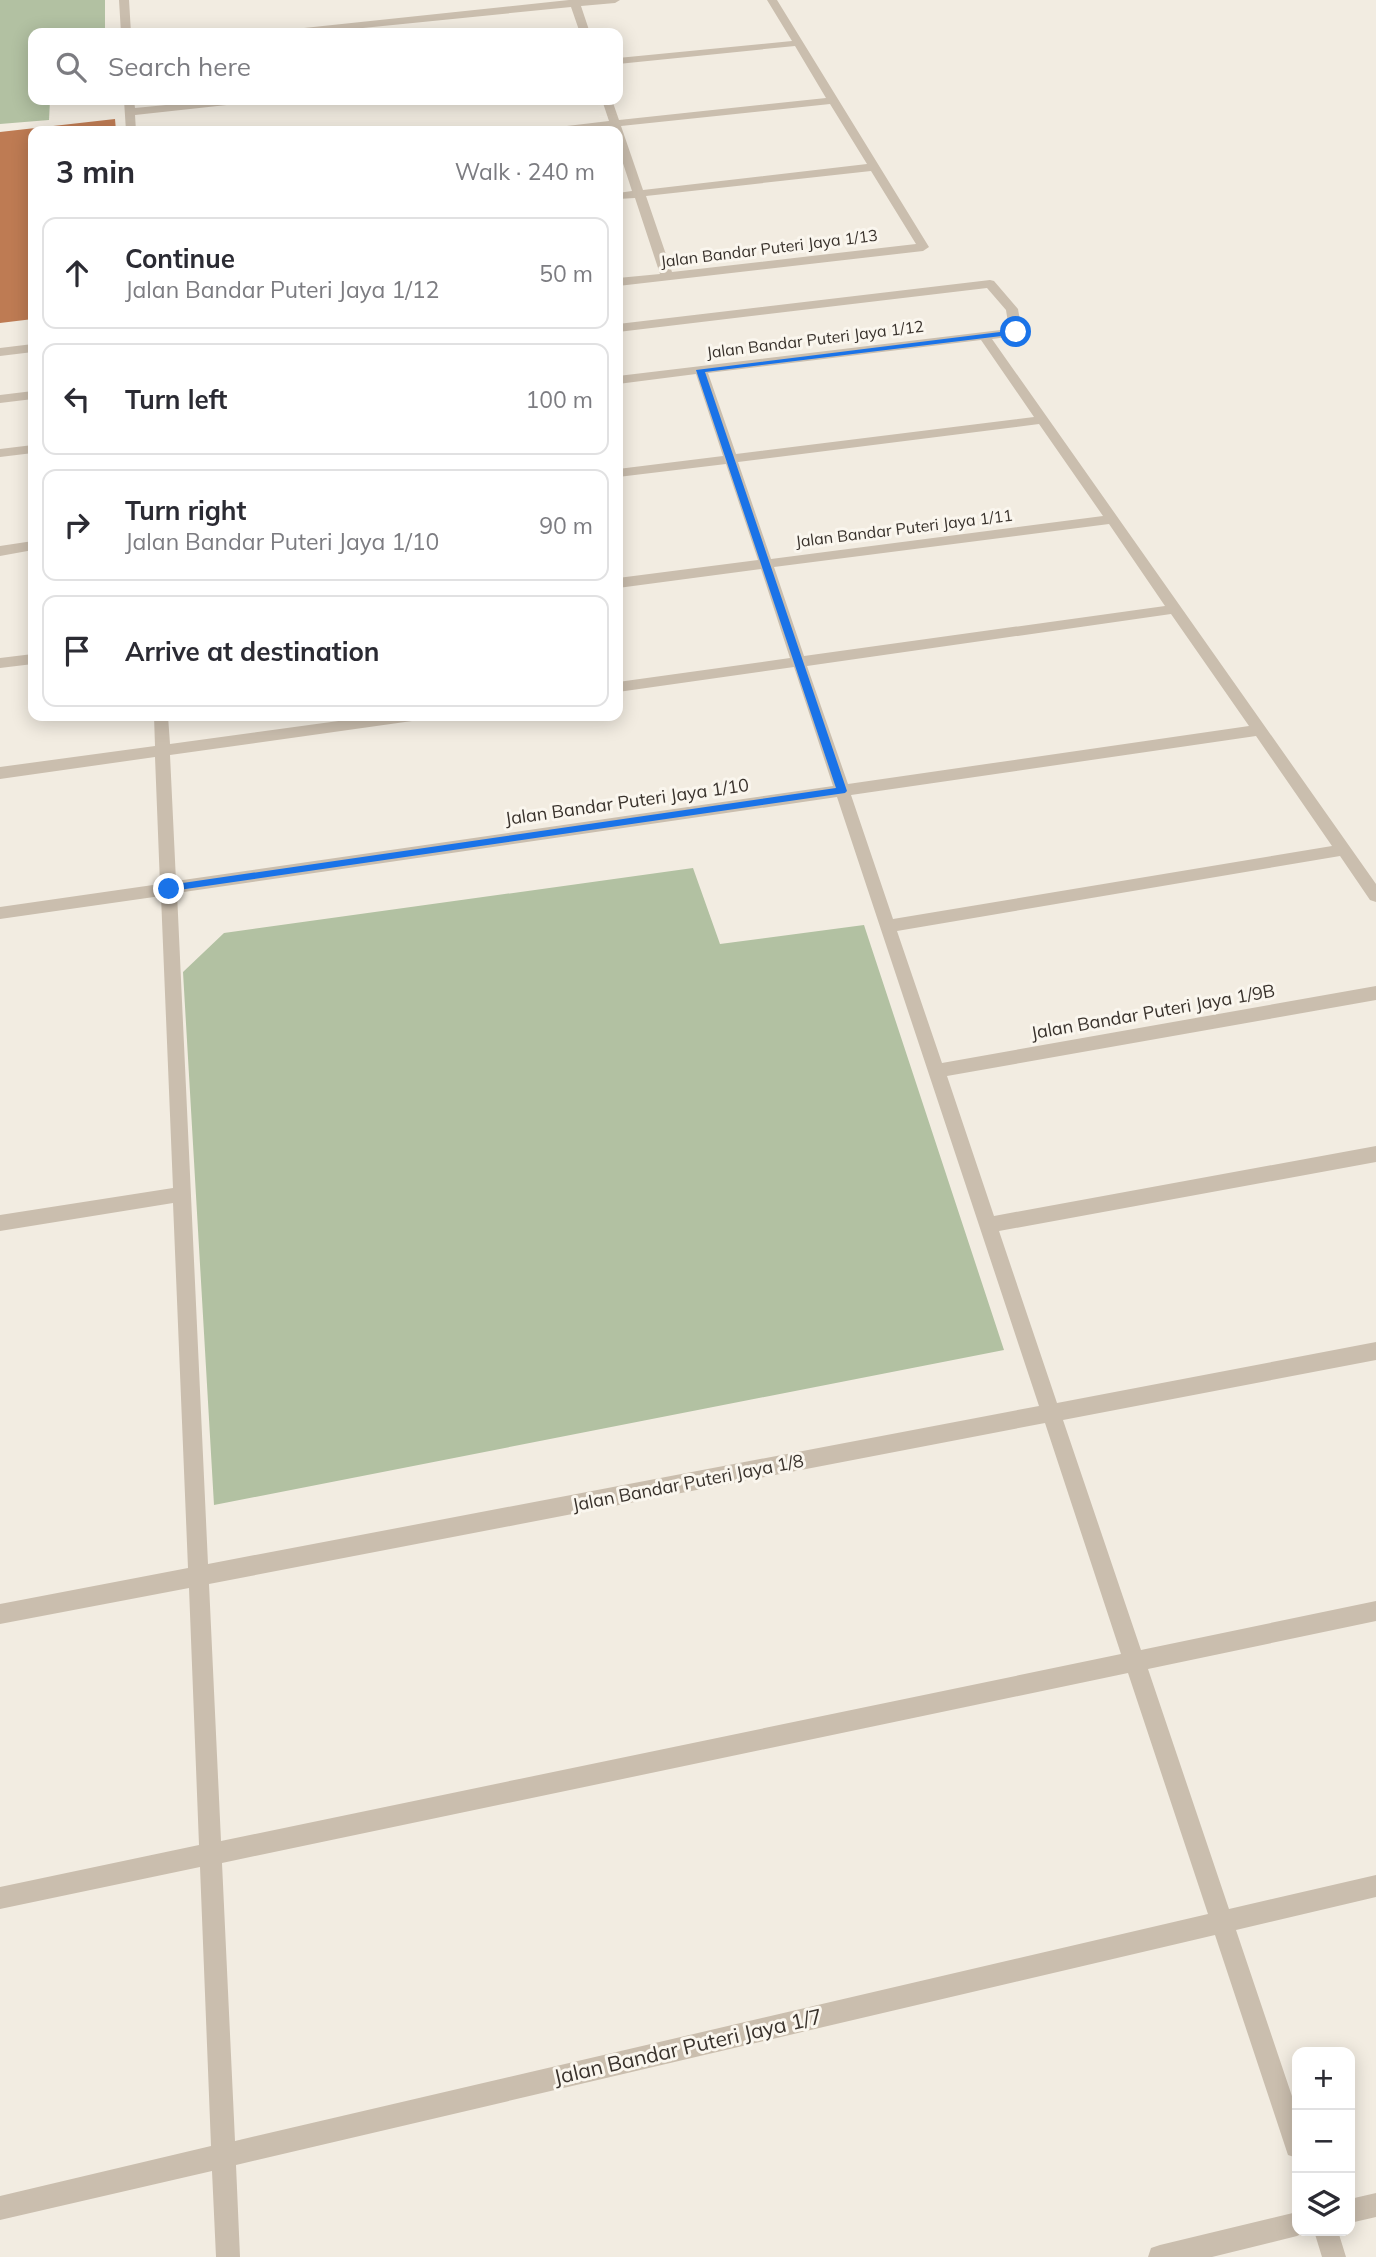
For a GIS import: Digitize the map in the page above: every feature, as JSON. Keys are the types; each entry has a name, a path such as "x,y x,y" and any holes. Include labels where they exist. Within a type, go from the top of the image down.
{"street":[{"path":"124,0 126,28"},
{"path":"332,28 615,0"},
{"path":"623,196 874,167 772,0"},
{"path":"575,2 583,28"},
{"path":"623,60 798,43"},
{"path":"596,126 833,100"},
{"path":"131,126 129,106 148,105"},
{"path":"609,105 615,124"},
{"path":"623,147 667,276"},
{"name":"Jalan Bandar Puteri Jaya 1/13","path":"623,281 923,247 874,167"},
{"name":"Jalan Bandar Puteri Jaya 1/12","path":"623,327 990,284 1012,309 1016,332 623,379"},
{"path":"984,336 1376,896"},
{"path":"0,352 28,349"},
{"path":"701,370 1292,2132"},
{"path":"0,399 28,396"},
{"path":"623,473 1043,421"},
{"path":"0,453 28,450"},
{"name":"Jalan Bandar Puteri Jaya 1/11","path":"623,582 1112,519"},
{"path":"0,551 28,548"},
{"path":"623,686 1175,609"},
{"path":"0,663 28,660"},
{"path":"161,721 228,2257"},
{"path":"0,773 375,721"},
{"name":"Jalan Bandar Puteri Jaya 1/10","path":"0,913 1260,730"},
{"path":"887,926 1343,850"},
{"name":"Jalan Bandar Puteri Jaya 1/9B","path":"936,1071 1376,993"},
{"path":"988,1225 1376,1154"},
{"path":"0,1223 181,1194"},
{"name":"Jalan Bandar Puteri Jaya 1/8","path":"0,1614 1376,1351"},
{"path":"0,1898 1376,1611"},
{"name":"Jalan Bandar Puteri Jaya 1/7","path":"0,2208 1376,1886"},
{"path":"1355,2210 1376,2205"},
{"path":"1160,2257 1292,2225"},
{"path":"1328,2236 1334,2257"}],"green space":[{"path":"0,0 105,0 105,28 28,28 28,105 50,105 49,120 0,124"},
{"path":"693,868 720,944 864,925 1004,1350 214,1505 183,972 224,933"}],"building":[{"path":"115,119 116,126 53,126"},
{"path":"28,129 28,320 0,323 0,132"}],"route":[{"path":"169,889 842,791 701,370 1016,332"}]}
